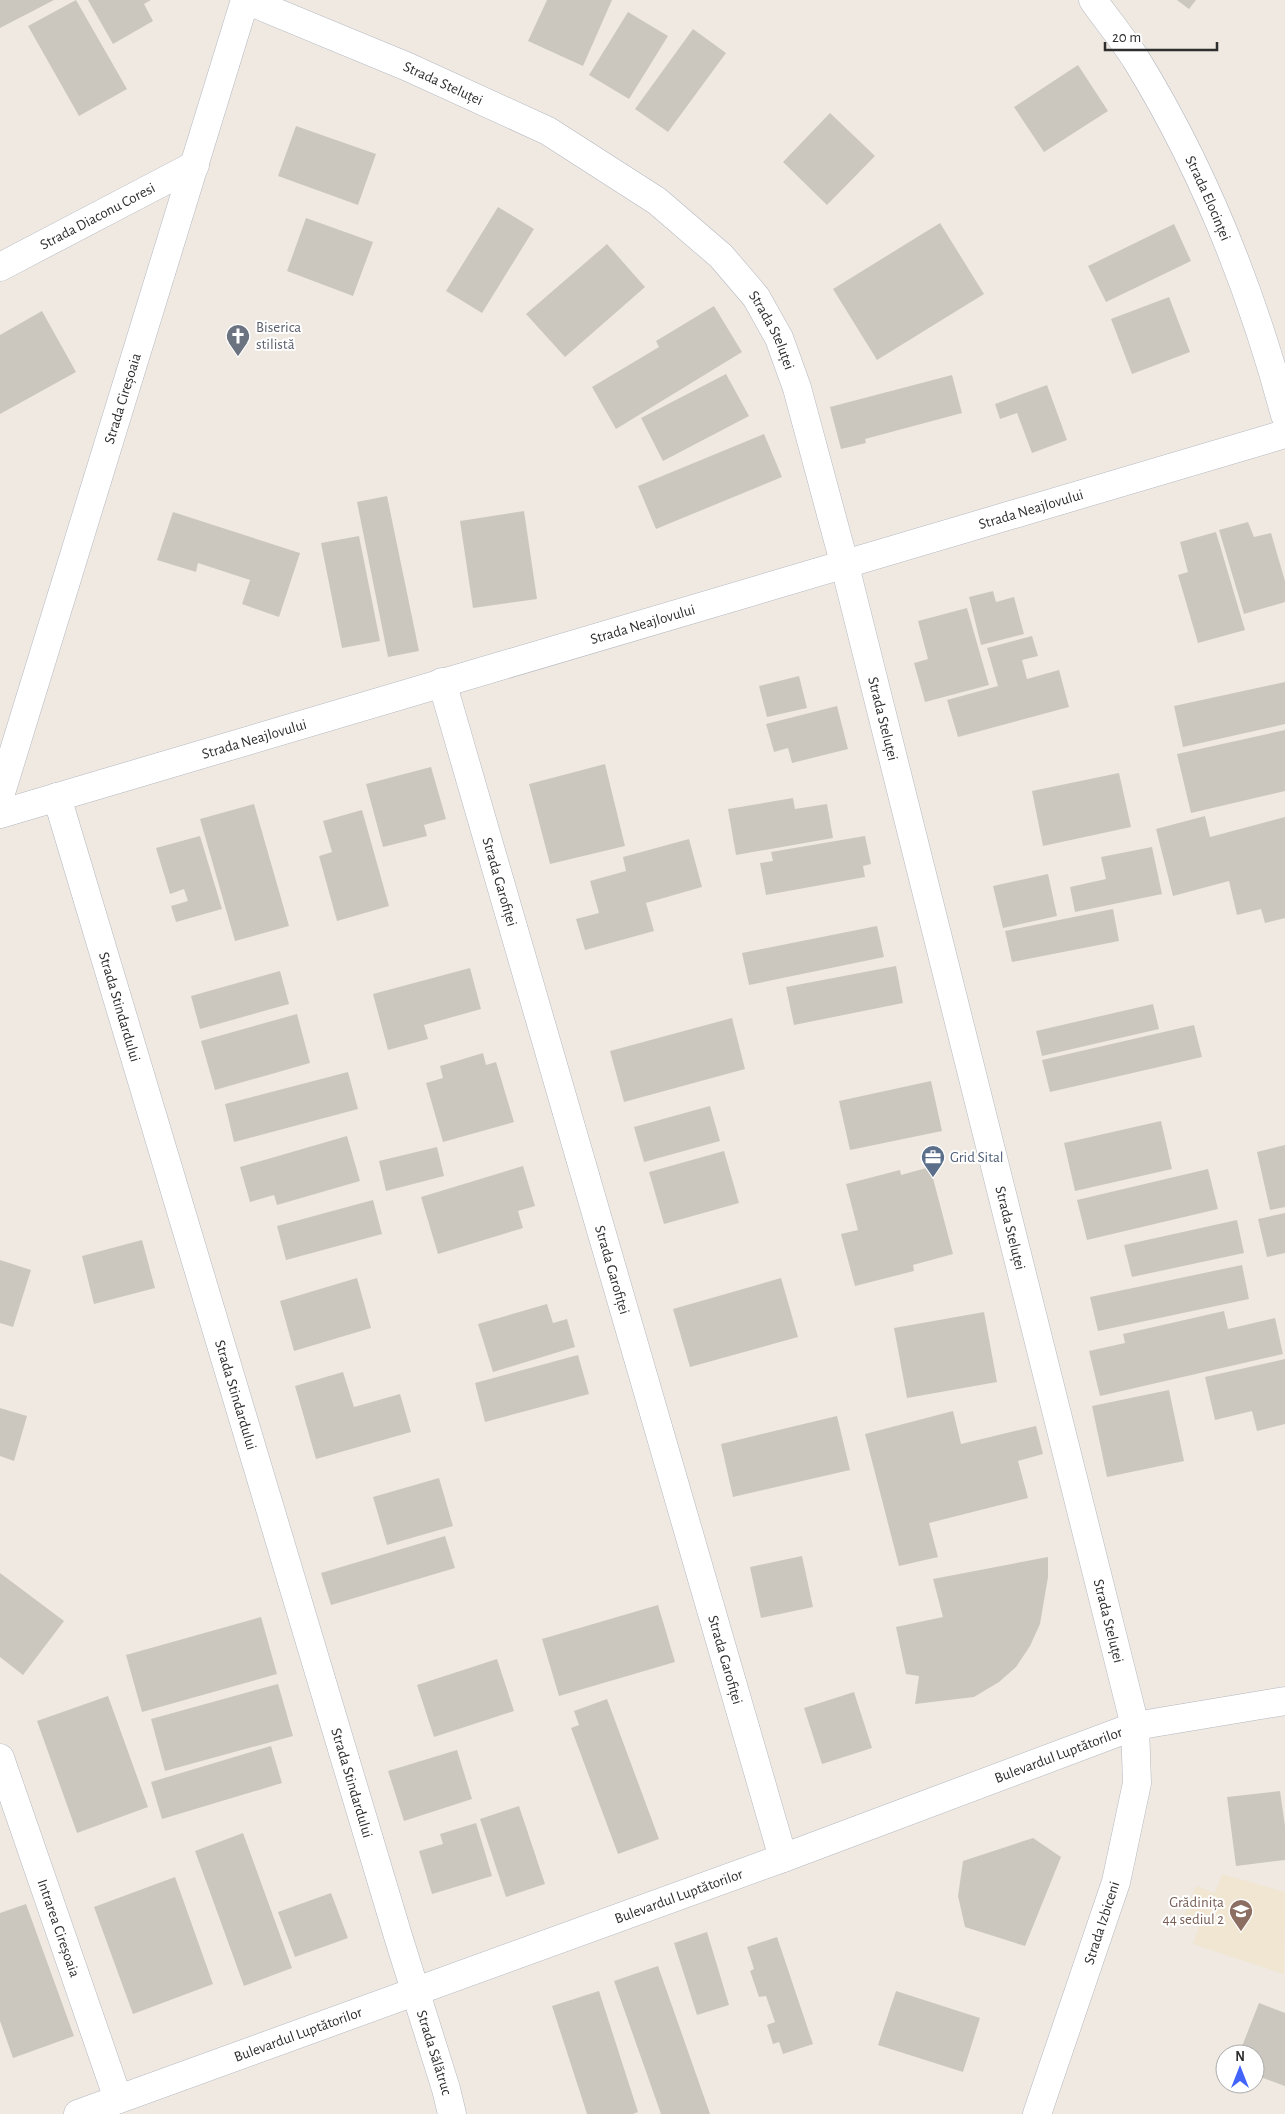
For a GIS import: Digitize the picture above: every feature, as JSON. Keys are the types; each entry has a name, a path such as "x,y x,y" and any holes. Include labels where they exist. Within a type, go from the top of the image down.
{"street":[{"name":"Strada Cireșoaia","path":"0,796 245,0"},
{"name":"Strada Steluței","path":"245,0 408,67 548,131 657,201 721,256 756,298 779,338 797,388 845,566 1136,1726"},
{"name":"Strada Elocinței","path":"1092,0 1137,61 1188,153 1225,237 1248,296 1269,357 1285,415"},
{"name":"Strada Diaconu Coresi","path":"0,267 195,165"},
{"name":"Strada Neajlovului","path":"0,814 442,682 845,566 1285,434"},
{"name":"Strada Garofiței","path":"442,682 783,1858"},
{"name":"Strada Stindardului","path":"57,798 415,1991"},
{"name":"Bulevardul Luptătorilor","path":"78,2114 783,1858 1136,1726 1285,1701"},
{"name":"Strada Izbiceni","path":"1037,2114 1116,1882 1137,1783 1136,1726"},
{"name":"Intrarea Cireșoaia","path":"0,1758 118,2099"},
{"name":"Strada Sălătruc","path":"415,1991 452,2114"}],"shaded area":[{"name":"Grădinița 44 sediul 2","path":"1222,1874 1285,1892 1284,1974 1193,1944 1201,1921 1184,1916 1196,1886 1215,1893"}],"building":[{"path":"0,0 54,0 0,28"},
{"path":"76,0 127,89 79,116 28,26"},
{"path":"88,0 151,0 144,4 153,21 113,44"},
{"path":"547,0 612,0 583,66 528,41"},
{"path":"1177,0 1196,0 1189,9"},
{"path":"628,12 668,36 629,99 589,75"},
{"path":"693,29 726,53 668,132 635,109"},
{"path":"1078,65 1108,111 1044,152 1014,107"},
{"path":"830,113 875,156 827,205 783,162"},
{"path":"296,126 376,154 358,205 278,176"},
{"path":"498,207 534,229 482,313 446,291"},
{"path":"306,218 373,242 353,296 287,271"},
{"path":"940,223 984,294 877,360 833,289"},
{"path":"1174,224 1191,261 1106,302 1088,266"},
{"path":"607,244 645,287 565,357 526,314"},
{"path":"1169,297 1190,352 1132,374 1111,319"},
{"path":"714,306 742,352 616,429 592,387 659,347 656,341"},
{"path":"42,311 76,372 0,414 0,335"},
{"path":"726,374 749,416 663,461 641,418"},
{"path":"952,375 962,413 865,439 866,443 841,449 830,407"},
{"path":"1047,385 1067,440 1032,453 1017,413 1000,419 995,404"},
{"path":"764,434 782,477 656,529 638,486"},
{"path":"387,496 419,651 388,657 357,502"},
{"path":"524,511 537,599 473,608 460,521"},
{"path":"173,512 300,553 279,617 242,604 250,580 198,563 196,572 157,560"},
{"path":"1248,522 1254,537 1271,533 1285,581 1285,602 1244,614 1219,530"},
{"path":"1216,532 1245,630 1198,643 1178,575 1188,572 1180,542"},
{"path":"359,536 380,641 342,648 321,543"},
{"path":"993,591 996,602 1014,597 1024,634 981,645 969,597"},
{"path":"967,608 989,685 925,702 914,663 928,659 918,621"},
{"path":"1032,636 1038,656 1022,660 1027,679 1059,670 1069,707 958,737 947,700 998,686 987,648"},
{"path":"799,676 807,708 767,717 759,686"},
{"path":"1285,682 1285,724 1183,747 1174,706"},
{"path":"837,706 848,749 792,763 788,748 774,752 766,724"},
{"path":"1285,730 1285,791 1191,813 1177,754"},
{"path":"605,764 625,846 550,864 529,784"},
{"path":"431,767 446,819 424,825 427,836 383,847 366,784"},
{"path":"1119,773 1131,827 1043,846 1032,791"},
{"path":"793,798 795,809 827,804 833,838 736,855 728,809"},
{"path":"254,804 289,926 235,941 200,819"},
{"path":"362,810 389,906 337,921 319,856 332,852 323,821"},
{"path":"1205,816 1210,837 1285,817 1285,918 1265,923 1261,909 1237,915 1229,881 1173,896 1156,829"},
{"path":"200,836 222,909 176,922 171,906 188,901 184,889 170,894 156,848"},
{"path":"865,836 871,864 863,866 865,877 766,895 760,863 773,861 771,852"},
{"path":"689,839 702,887 646,903 654,931 585,950 576,919 599,913 590,881 626,871 623,857"},
{"path":"1152,847 1162,894 1075,912 1070,887 1106,879 1101,857"},
{"path":"1048,874 1057,916 1003,928 993,886"},
{"path":"1113,909 1119,941 1012,962 1005,931"},
{"path":"877,926 884,957 749,985 742,953"},
{"path":"896,966 903,1003 794,1025 786,987"},
{"path":"470,968 481,1009 424,1025 428,1039 388,1050 373,994"},
{"path":"280,971 289,1004 200,1029 191,996"},
{"path":"1153,1004 1159,1029 1042,1056 1036,1031"},
{"path":"297,1014 310,1063 215,1090 201,1041"},
{"path":"732,1018 745,1069 624,1102 610,1051"},
{"path":"1194,1025 1202,1057 1050,1092 1042,1060"},
{"path":"483,1053 486,1065 496,1062 514,1122 443,1142 426,1083 443,1078 440,1066"},
{"path":"348,1072 358,1109 234,1142 225,1104"},
{"path":"931,1081 942,1131 850,1150 839,1101"},
{"path":"710,1106 720,1141 644,1162 634,1127"},
{"path":"1161,1121 1172,1169 1075,1191 1064,1143"},
{"path":"347,1136 360,1181 277,1205 274,1195 250,1202 240,1167"},
{"path":"1285,1145 1285,1207 1270,1210 1257,1152"},
{"path":"437,1147 444,1176 386,1191 379,1161"},
{"path":"724,1151 739,1203 664,1224 649,1172"},
{"path":"523,1166 535,1206 518,1211 523,1228 438,1254 421,1197"},
{"path":"930,1167 953,1254 913,1265 914,1271 855,1286 841,1234 858,1230 846,1184 900,1170 901,1175"},
{"path":"1208,1169 1218,1209 1087,1240 1077,1200"},
{"path":"373,1200 382,1234 286,1260 277,1226"},
{"path":"1285,1213 1285,1253 1267,1257 1258,1219"},
{"path":"1237,1220 1244,1253 1132,1277 1124,1245"},
{"path":"142,1240 155,1288 94,1304 82,1256"},
{"path":"0,1260 31,1270 13,1327 0,1323"},
{"path":"1242,1265 1249,1299 1098,1331 1090,1297"},
{"path":"357,1278 371,1328 294,1351 280,1301"},
{"path":"781,1278 798,1337 690,1367 673,1309"},
{"path":"547,1304 553,1323 567,1319 575,1347 493,1372 478,1324"},
{"path":"1224,1311 1228,1329 1275,1318 1283,1354 1100,1396 1089,1351 1125,1343 1123,1334"},
{"path":"984,1312 997,1382 907,1398 894,1328"},
{"path":"578,1355 589,1394 485,1422 475,1383"},
{"path":"1285,1359 1285,1424 1257,1431 1252,1411 1215,1420 1205,1377"},
{"path":"343,1372 354,1407 400,1394 411,1432 316,1459 295,1386"},
{"path":"1169,1390 1184,1461 1107,1477 1092,1406"},
{"path":"0,1408 27,1416 14,1461 0,1456"},
{"path":"953,1411 961,1444 1036,1426 1043,1454 1018,1461 1028,1498 929,1523 938,1557 899,1566 865,1434"},
{"path":"837,1416 850,1470 733,1497 721,1444"},
{"path":"439,1478 453,1526 387,1545 373,1497"},
{"path":"445,1536 455,1568 331,1605 321,1573"},
{"path":"802,1556 813,1607 761,1618 750,1567"},
{"path":"1048,1557 1048,1577 1040,1624 1030,1646 1016,1667 999,1682 974,1697 915,1704 919,1676 906,1674 896,1627 943,1617 933,1579"},
{"path":"0,1573 64,1621 23,1675 0,1657"},
{"path":"658,1605 675,1662 559,1696 542,1639"},
{"path":"261,1617 277,1674 142,1712 126,1655"},
{"path":"497,1659 514,1711 434,1737 417,1685"},
{"path":"278,1684 293,1736 165,1771 151,1719"},
{"path":"854,1692 872,1748 822,1764 804,1708"},
{"path":"108,1696 148,1807 77,1833 37,1721"},
{"path":"607,1699 659,1839 618,1854 571,1728 579,1725 574,1711"},
{"path":"271,1746 282,1783 162,1819 151,1782"},
{"path":"457,1750 472,1799 404,1821 388,1771"},
{"path":"1280,1791 1285,1826 1285,1860 1236,1866 1227,1797"},
{"path":"519,1806 545,1884 506,1897 480,1819"},
{"path":"476,1823 492,1876 432,1894 419,1851 443,1844 440,1834"},
{"path":"243,1833 292,1968 244,1986 195,1851"},
{"path":"1033,1838 1061,1857 1025,1946 965,1927 958,1896 963,1861"},
{"path":"175,1877 213,1984 133,2014 94,1907"},
{"path":"331,1893 348,1938 295,1957 278,1912"},
{"path":"26,1904 74,2036 13,2058 0,2021 0,1913"},
{"path":"707,1932 729,2005 697,2015 674,1943"},
{"path":"777,1937 813,2044 783,2054 779,2042 773,2044 767,2025 775,2022 766,1996 759,1997 750,1971 754,1969 747,1947"},
{"path":"658,1966 710,2114 661,2114 614,1981"},
{"path":"599,1991 638,2112 633,2114 587,2114 552,2006"},
{"path":"896,1991 980,2018 963,2072 878,2045"},
{"path":"1259,2003 1285,2013 1285,2086 1265,2079 1265,2044 1243,2044"}],"place":[{"name":"Biserica stilistă","path":"238,357"},
{"name":"Grid Sital","path":"933,1178"},
{"name":"Grădinița 44 sediul 2","path":"1241,1932"}]}
